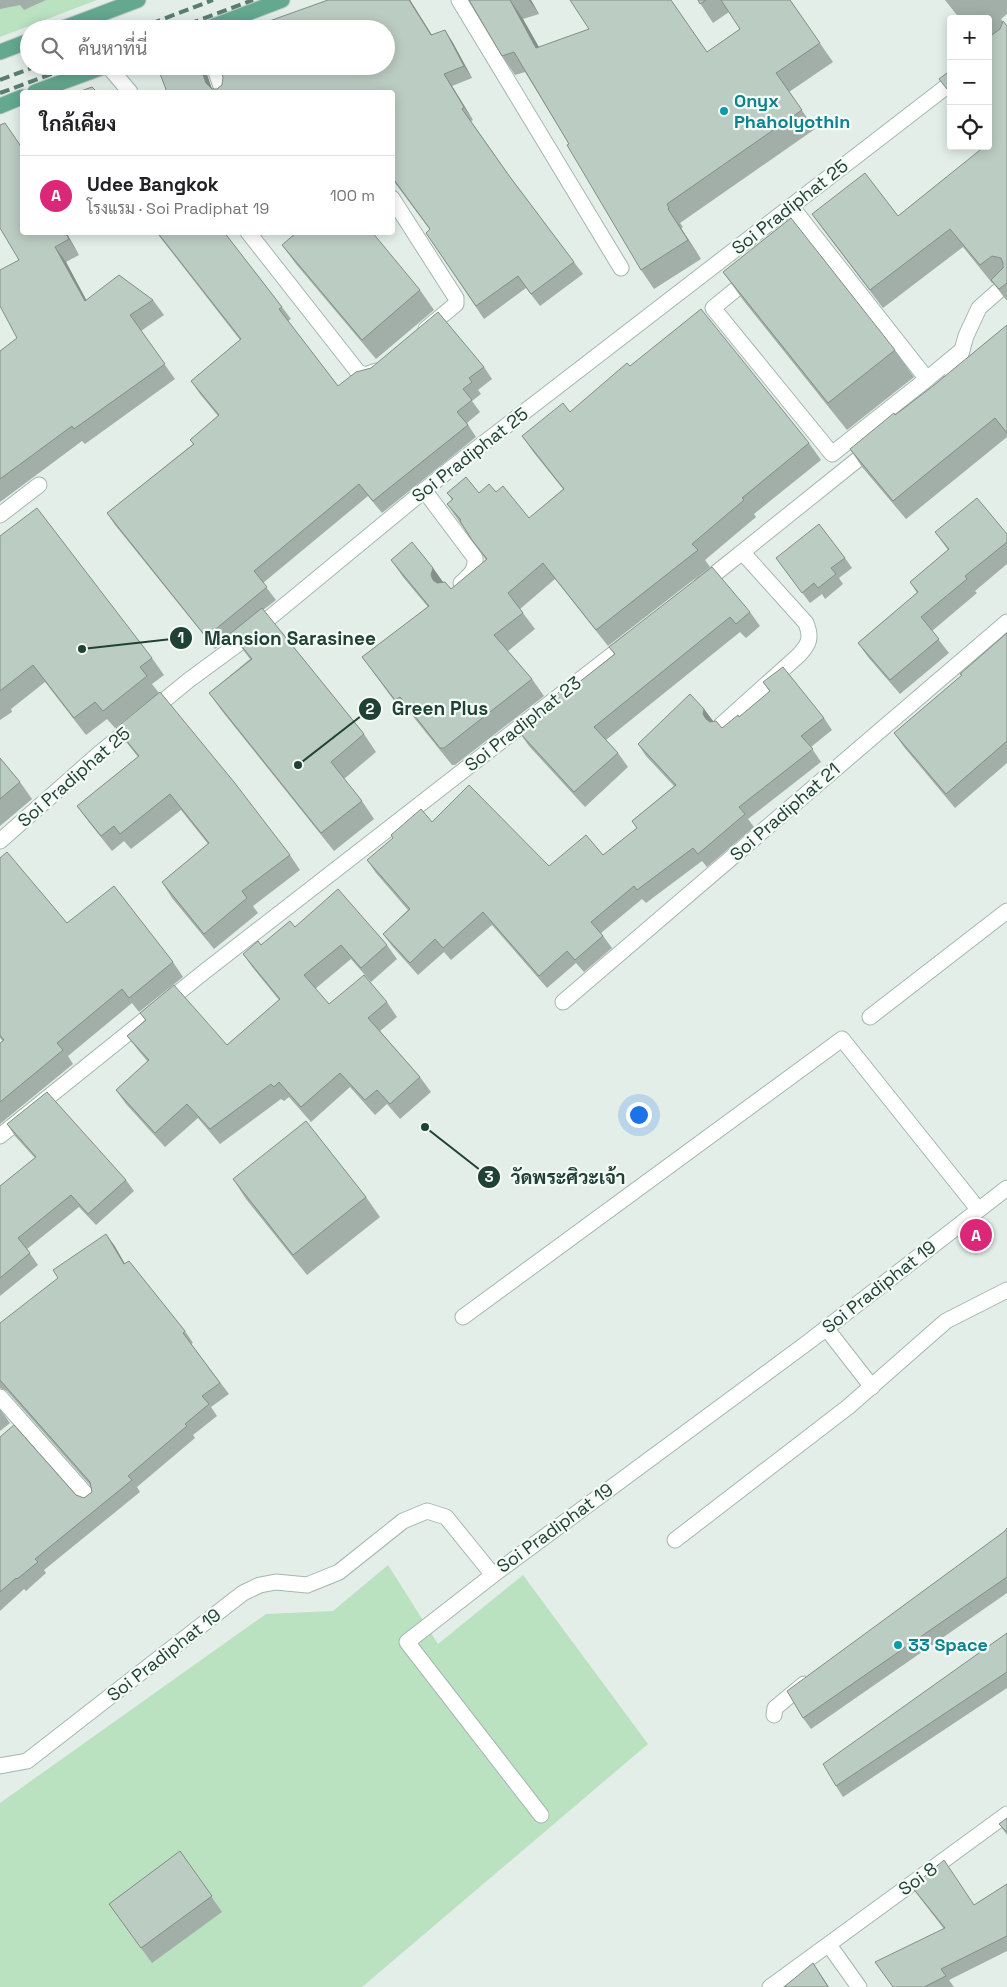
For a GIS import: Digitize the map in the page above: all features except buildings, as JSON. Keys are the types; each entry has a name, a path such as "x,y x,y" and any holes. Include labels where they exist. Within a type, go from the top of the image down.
{"main road":[{"path":"85,20 138,0"},
{"path":"230,20 282,0"},
{"path":"0,52 20,44"},
{"path":"41,90 82,75"},
{"path":"0,106 20,98"}],"street":[{"path":"459,0 621,268"},
{"path":"115,75 128,90"},
{"path":"217,75 222,90"},
{"name":"Soi Pradiphat 25","path":"0,841 130,728 189,680 238,644 424,490 947,86"},
{"path":"395,203 456,298 456,304 411,342"},
{"path":"791,206 927,379"},
{"path":"780,254 809,231"},
{"path":"250,235 358,372 365,375 374,373 389,360"},
{"path":"765,266 713,308 832,454 962,350"},
{"path":"940,396 948,386 966,336 979,308 1007,283"},
{"path":"691,593 883,439"},
{"path":"0,515 39,485"},
{"path":"424,490 475,558 476,566 473,572 452,591"},
{"path":"721,725 799,655 809,643 810,633 806,623 743,552"},
{"name":"Soi Pradiphat 21","path":"563,1002 1007,622"},
{"name":"Soi Pradiphat 23","path":"0,1136 204,972 645,629"},
{"path":"870,1017 1007,912"},
{"path":"463,1317 842,1039 978,1209"},
{"name":"Soi Pradiphat 19","path":"0,1766 27,1761 243,1593 260,1585 276,1582 307,1585 339,1572 404,1521 427,1512 446,1517 493,1575 826,1328 1007,1188"},
{"path":"675,1540 848,1407 946,1321 1007,1290"},
{"path":"826,1328 872,1387"},
{"path":"0,1397 19,1427 91,1500"},
{"path":"493,1575 407,1642 541,1814"},
{"path":"774,1715 775,1708 784,1698 816,1675"},
{"name":"Soi 8","path":"770,1987 1007,1814"},
{"path":"829,1945 859,1987"}],"green space":[{"path":"0,0 97,0 45,20 20,20 20,29 0,37"},
{"path":"388,1565 438,1644 523,1575 648,1744 362,1987 0,1987 0,1803 266,1614 333,1611"}],"railway":[{"path":"161,20 213,0"},
{"path":"199,20 253,0"},
{"path":"0,80 20,72"},
{"path":"0,93 49,75"}],"place":[{"name":"Onyx Phaholyothin","path":"724,111"},
{"name":"Mansion Sarasinee","path":"82,649"},
{"name":"Green Plus","path":"298,765"},
{"name":"วัดพระศิวะเจ้า","path":"425,1127"},
{"name":"Udee Bangkok","path":"976,1235"},
{"name":"33 Space","path":"898,1645"}]}
